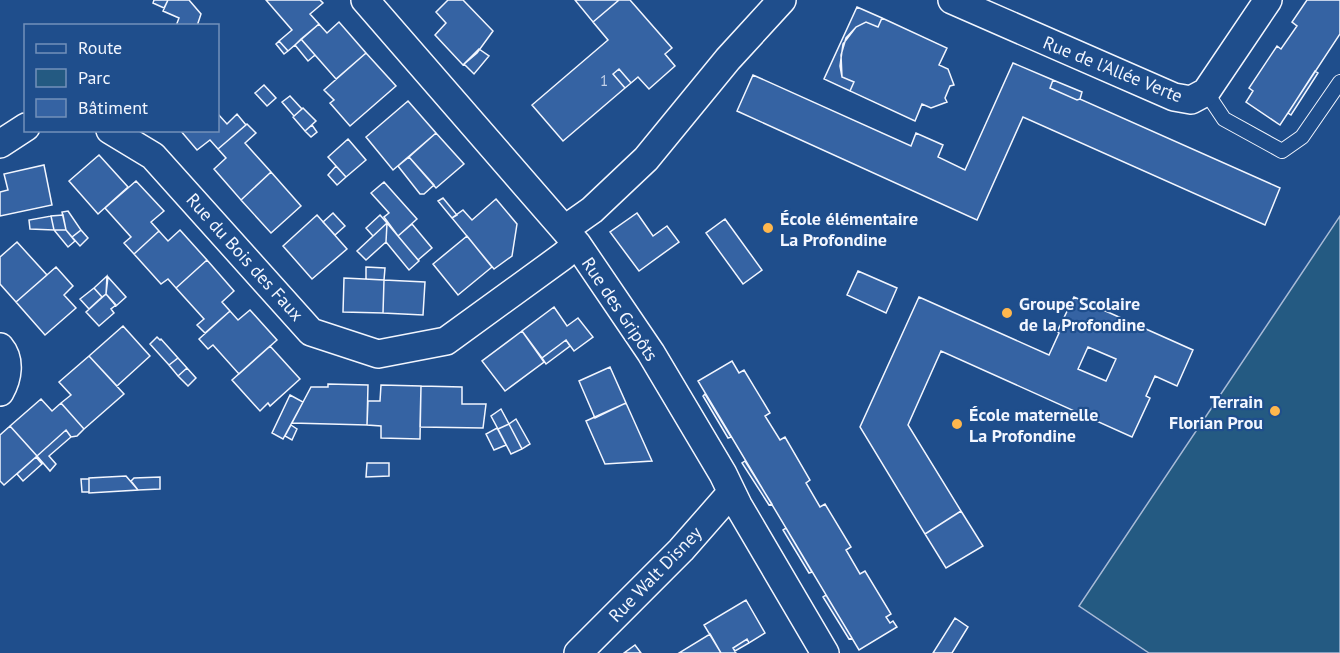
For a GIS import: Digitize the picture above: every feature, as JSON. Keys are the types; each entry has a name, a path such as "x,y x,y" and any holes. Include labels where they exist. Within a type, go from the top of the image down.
{"street":[{"name":"Rue des Gripôts","path":"365,0 571,236 651,353 825,653"},
{"path":"571,236 592,210 646,159 728,58 782,0"},
{"name":"Rue de l'Allée Verte","path":"951,0 1174,97 1191,100 1206,92 1268,0"},
{"path":"0,144 24,128"},
{"name":"Rue du Bois des Faux","path":"113,132 153,156 311,332 378,354 447,341 563,256 571,236"},
{"path":"0,347 6,355 7,380 0,392"},
{"name":"Rue Walt Disney","path":"578,653 681,550 731,493"}],"lane":[{"path":"1206,92 1224,119 1282,151 1302,136 1340,82"}],"green space":[{"name":"Terrain Florian Prou","path":"1340,216 1340,653 1149,653 1079,606"}],"building":[{"path":"154,0 168,0 164,8 153,3"},
{"path":"168,0 189,0 201,14 198,24 177,24 179,18 163,11"},
{"path":"266,0 320,0 323,3 310,14 319,24 288,51 279,41 292,30"},
{"path":"448,0 463,0 493,31 477,53 463,65 435,35 446,23 436,12"},
{"path":"575,0 619,0 593,22"},
{"path":"619,0 630,0 672,48 665,54 675,66 649,89 638,77 631,83 619,69 613,74 625,88 563,141 532,105 608,40 593,22"},
{"path":"1307,0 1340,0 1340,34 1280,125 1246,102 1253,91 1249,88 1277,46 1281,49 1297,26 1292,22"},
{"path":"857,7 882,18 878,27 866,22 856,27 843,44 840,66 842,77 854,82 850,91 824,79"},
{"path":"882,18 947,48 939,65 948,69 954,85 950,86 945,98 947,102 931,108 922,104 915,121 850,91 854,82 842,77 841,55 846,38 856,27 866,22 878,27"},
{"path":"339,22 366,53 336,79 301,39 319,24 327,33"},
{"path":"301,39 315,55 308,61 295,45"},
{"path":"279,41 288,51 284,54 276,44"},
{"path":"479,49 489,56 474,74 464,64"},
{"path":"366,53 396,86 350,126 330,103 334,100 324,90"},
{"path":"1013,63 1053,80 1050,88 1077,100 1080,99 1280,188 1265,225 1023,117 977,220 737,111 753,75 911,146 916,133 943,145 938,157 965,170"},
{"path":"619,69 631,83 625,88 613,74"},
{"path":"1315,71 1318,73 1291,115 1288,113"},
{"path":"1053,80 1082,92 1080,99 1077,100 1050,88"},
{"path":"264,85 276,98 267,106 255,93"},
{"path":"290,96 302,109 294,116 282,102"},
{"path":"408,101 436,133 393,170 366,137"},
{"path":"303,108 316,121 305,131 293,117"},
{"path":"237,114 246,125 218,149 210,140 197,150 182,132 219,132 219,115 227,124"},
{"path":"247,124 256,133 245,143 271,172 241,200 214,169 226,158 218,149"},
{"path":"312,125 317,132 311,137 305,131"},
{"path":"436,133 464,164 436,188 409,157"},
{"path":"348,139 366,160 346,177 328,157"},
{"path":"99,155 128,187 98,214 69,181"},
{"path":"409,157 434,185 424,194 420,194 398,166"},
{"path":"44,165 52,205 0,216 0,192 8,190 4,174"},
{"path":"336,166 346,177 337,185 328,175"},
{"path":"271,172 301,206 271,233 241,200"},
{"path":"136,181 164,211 151,222 159,231 134,254 124,243 131,237 105,208"},
{"path":"384,182 417,219 398,236 384,217 389,213 371,193"},
{"path":"443,198 457,215 452,218 438,201"},
{"path":"496,199 517,224 512,256 494,269 452,218 463,210 472,220"},
{"path":"68,211 81,230 72,237 66,230 62,212"},
{"path":"333,213 345,226 335,235 323,222"},
{"path":"637,213 653,236 667,226 679,242 639,271 610,232"},
{"path":"63,215 66,230 54,230 51,216"},
{"path":"317,215 347,249 312,279 283,246"},
{"path":"380,215 387,223 373,236 366,228"},
{"path":"51,216 54,230 30,229 29,220"},
{"path":"725,219 762,270 743,284 706,233"},
{"path":"387,223 419,261 409,270 386,242"},
{"path":"387,223 386,242 366,260 357,251"},
{"path":"412,224 432,248 418,260 398,236"},
{"path":"54,230 66,230 75,241 68,247"},
{"path":"81,230 88,238 80,246 72,237"},
{"path":"180,230 207,260 176,288 168,279 161,284 134,254 159,231 168,241"},
{"path":"467,236 492,267 458,295 433,264"},
{"path":"17,242 47,275 16,302 0,284 0,257"},
{"path":"207,260 234,291 222,302 230,311 205,333 197,325 204,319 176,288"},
{"path":"56,267 73,286 64,295 76,308 45,335 16,302"},
{"path":"366,267 385,268 384,280 366,279"},
{"path":"858,271 897,288 886,313 847,295"},
{"path":"107,276 106,294 102,297 94,288"},
{"path":"108,277 126,297 116,306 106,294"},
{"path":"344,278 384,280 383,313 343,312"},
{"path":"384,280 425,282 423,315 383,313"},
{"path":"94,288 102,297 89,309 80,299"},
{"path":"106,294 116,305 111,309 114,313 99,326 86,312"},
{"path":"919,297 1049,355 1074,297 1193,350 1177,386 1155,376 1146,396 1150,398 1132,437 941,351 908,425 961,511 925,534 860,427","holes":["1088,347 1116,359 1106,381 1078,369"]},
{"path":"554,307 567,326 578,318 593,337 574,351 566,340 542,358 522,331"},
{"path":"250,310 277,340 239,374 213,345 208,349 199,339 230,311 238,320"},
{"path":"123,326 150,356 117,386 89,356"},
{"path":"522,331 544,362 505,391 482,361"},
{"path":"157,337 178,358 169,365 150,344"},
{"path":"566,340 570,346 546,364 542,358"},
{"path":"270,346 300,379 270,406 268,403 260,411 232,380"},
{"path":"89,356 124,394 84,429 61,403 71,395 59,382"},
{"path":"178,358 187,368 178,376 169,365"},
{"path":"732,361 739,373 744,370 770,413 765,416 780,440 785,437 810,480 806,483 820,507 825,504 851,547 846,550 860,574 865,571 891,614 886,617 897,627 859,650 698,381"},
{"path":"610,367 626,403 595,418 579,381"},
{"path":"187,368 196,378 188,386 178,376"},
{"path":"328,384 368,385 367,425 292,423 311,387 328,387"},
{"path":"381,385 421,386 420,439 381,438 381,426 367,425 368,401 380,401"},
{"path":"421,386 462,387 462,404 486,404 483,428 420,427"},
{"path":"705,394 731,437 728,438 703,396"},
{"path":"290,395 303,402 283,439 272,433"},
{"path":"41,399 52,411 61,403 84,429 77,436 71,437 66,430 37,456 10,426"},
{"path":"626,403 652,461 605,464 586,421"},
{"path":"501,409 509,424 498,429 491,416"},
{"path":"516,419 530,444 522,449 509,424"},
{"path":"509,424 522,449 511,454 498,429"},
{"path":"291,425 297,429 292,440 285,436"},
{"path":"10,426 37,456 4,485 0,481 0,435"},
{"path":"497,428 506,445 494,450 486,434"},
{"path":"66,430 71,437 49,456 56,464 50,471 37,456"},
{"path":"36,457 42,464 23,481 17,474"},
{"path":"745,461 772,504 769,505 742,463"},
{"path":"367,463 389,463 389,476 366,477"},
{"path":"126,476 138,490 89,493 89,478"},
{"path":"160,477 160,489 138,490 131,481 134,478"},
{"path":"81,479 89,479 89,492 82,492"},
{"path":"961,511 983,546 946,568 925,534"},
{"path":"786,528 812,572 809,573 783,530"},
{"path":"826,595 852,638 849,639 823,597"},
{"path":"746,600 765,633 749,643 747,639 733,648 736,653 721,653 704,625"},
{"path":"955,618 968,627 952,653 933,653"},
{"path":"710,634 721,653 679,653"},
{"path":"747,639 749,643 735,651 733,648"},
{"path":"635,645 641,653 624,653"}],"place":[{"name":"École élémentaire La Profondine","path":"768,228"},
{"name":"Groupe Scolaire de la Profondine","path":"1007,313"},
{"name":"Terrain Florian Prou","path":"1275,411"},
{"name":"École maternelle La Profondine","path":"957,424"}]}
